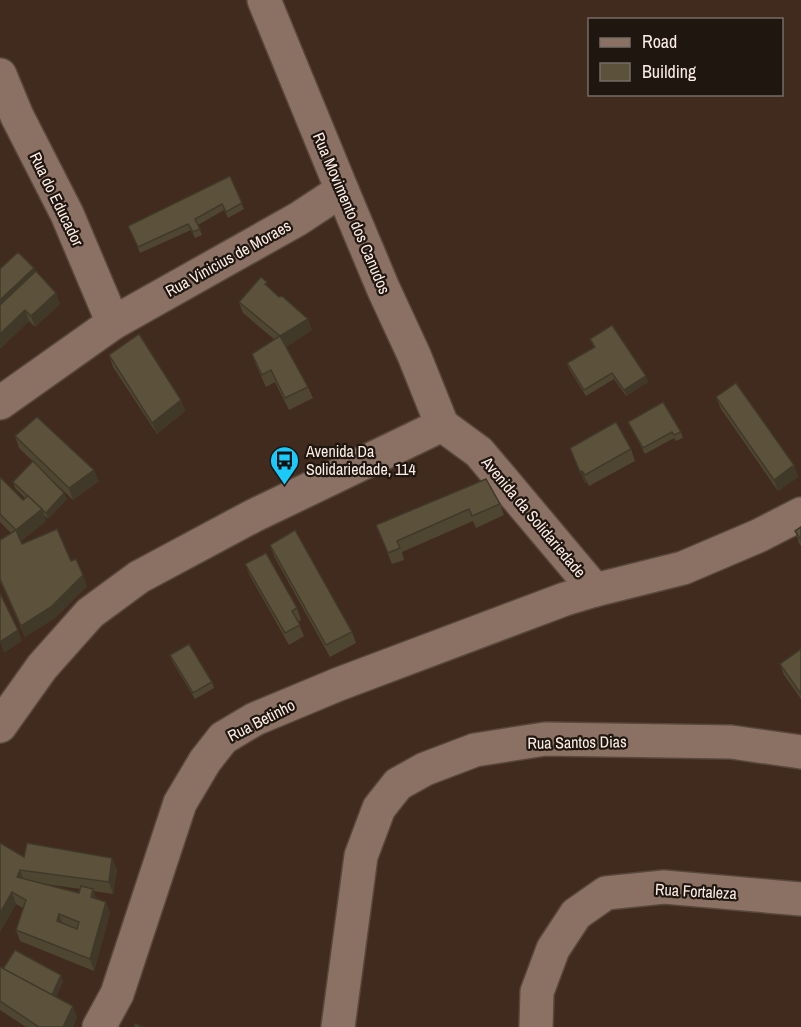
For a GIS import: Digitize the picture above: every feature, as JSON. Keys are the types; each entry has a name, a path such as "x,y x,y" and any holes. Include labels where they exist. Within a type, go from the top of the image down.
{"street":[{"name":"Rua Movimento dos Canudos","path":"264,0 442,425"},
{"name":"Rua do Educador","path":"0,75 9,118 67,214 113,323"},
{"name":"Rua Vinicius de Moraes","path":"0,403 113,323 298,219 342,190"},
{"name":"Avenida da Solidariedade","path":"442,425 479,452 595,590 683,568 758,536 801,514"},
{"path":"0,726 42,667 90,613 139,577 254,516 442,425"},
{"name":"Rua Betinho","path":"99,1027 117,994 180,803 205,761 223,738 255,719 339,684 565,599 595,590"},
{"name":"Rua Santos Dias","path":"338,1027 361,856 379,808 398,784 425,769 476,750 545,739 731,742 801,752"},
{"name":"Rua Fortaleza","path":"536,1027 537,992 553,949 576,914 606,893 664,887 801,899"}],"building":[{"path":"230,176 242,203 226,212 222,204 195,219 200,229 193,232 188,224 138,247 128,226"},
{"path":"18,252 34,268 0,300 0,269"},
{"path":"36,271 56,293 31,316 25,310 0,334 0,305"},
{"path":"261,277 279,297 282,296 308,319 280,336 239,302"},
{"path":"612,325 646,376 624,390 612,373 584,390 567,363 595,347 590,339"},
{"path":"139,334 181,400 152,423 109,355"},
{"path":"280,336 308,387 285,398 271,370 262,375 252,354"},
{"path":"736,383 794,465 774,480 716,397"},
{"path":"663,402 681,432 674,435 672,432 643,448 628,422"},
{"path":"37,417 94,470 69,488 15,436"},
{"path":"616,422 631,449 585,475 582,471 580,472 570,448"},
{"path":"33,461 64,493 46,513 13,482"},
{"path":"0,477 23,500 28,496 42,509 16,530 0,514"},
{"path":"486,479 500,504 472,516 469,509 397,541 400,548 388,553 376,525"},
{"path":"801,527 801,540 795,531"},
{"path":"57,529 71,561 76,559 83,575 51,607 21,626 0,579 0,540 16,530 22,544"},
{"path":"295,530 352,632 326,645 270,545"},
{"path":"266,553 297,608 292,611 300,625 285,633 245,564"},
{"path":"0,593 18,630 0,642"},
{"path":"189,644 212,682 193,693 170,655"},
{"path":"801,649 801,694 780,664"},
{"path":"0,843 24,857 27,843 112,858 109,882 20,870 17,877 79,893 81,886 93,889 91,897 106,902 90,959 16,930 26,900 12,892 0,913","holes":["59,914 79,922 77,929 57,921"]},
{"path":"15,950 61,975 52,995 3,969"},
{"path":"0,967 73,1006 63,1027 39,1027 0,1001"}],"place":[{"name":"Avenida Da Solidariedade, 114","path":"285,486"}]}
